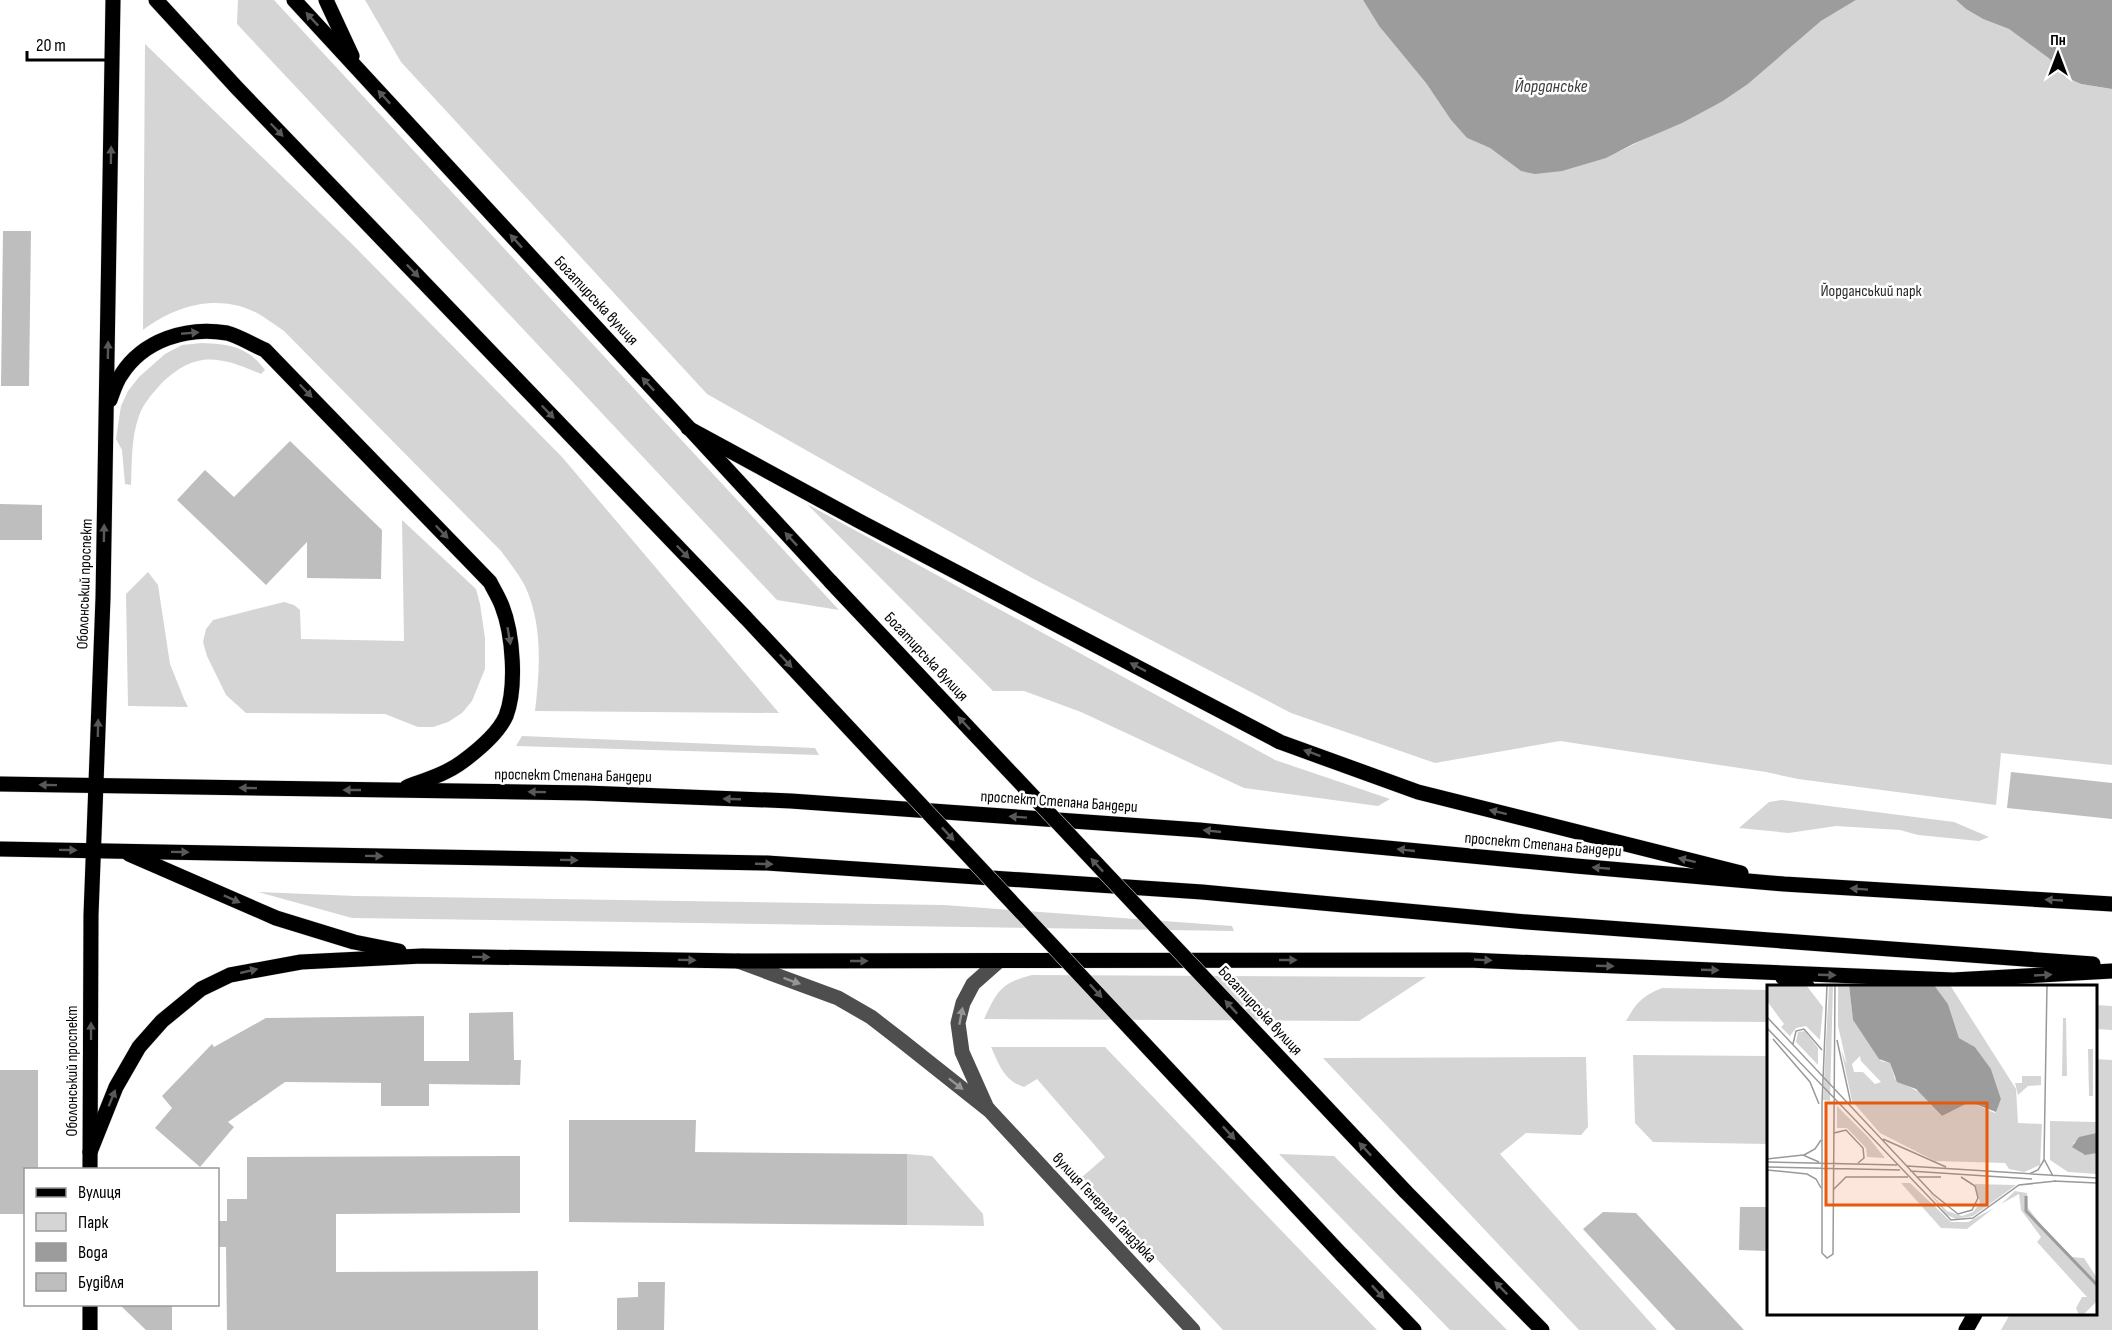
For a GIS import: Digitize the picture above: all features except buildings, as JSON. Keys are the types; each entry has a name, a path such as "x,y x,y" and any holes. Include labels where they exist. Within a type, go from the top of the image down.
{"main road":[{"name":"Оболонський проспект","path":"90,1168 91,915 103,598 113,0"},
{"path":"156,0 237,88 746,618 1414,1330"},
{"name":"Богатирська вулиця","path":"294,0 831,582 1405,1191 1542,1330"},
{"path":"326,0 358,69"},
{"path":"107,409 120,376 135,357 156,342 188,332 227,333 265,350 489,582 503,607 510,639 513,670 506,715 500,726 460,764 398,790"},
{"path":"688,428 859,521 1280,742 1418,792 1784,884"},
{"name":"проспект Степана Бандери","path":"0,784 586,793 802,802 1199,830 1784,884 2112,904"},
{"path":"0,849 767,863 1202,892 1527,922 2112,966"},
{"path":"121,850 276,918 354,942 422,956"},
{"path":"90,1152 116,1087 140,1047 162,1021 201,989 230,975 283,964 422,956 738,962 1468,960 1953,980 2112,971"},
{"path":"1769,972 1802,985"},
{"path":"90,1306 90,1330"},
{"path":"1966,1330 1974,1315"}],"street":[{"name":"вулиця Генерала Гандзюка","path":"738,962 838,998 872,1017 989,1110 1193,1330"},
{"name":"вулиця Генерала Гандзюка","path":"989,1110 962,1052 958,1023 963,1003 973,984 999,962"}],"green space":[{"path":"238,0 274,0 839,610 777,600 237,24"},
{"name":"Йорданський парк","path":"365,0 1363,0 1379,26 1467,138 1490,148 1521,171 1620,151 1723,101 1748,84 1821,21 1856,0 1956,0 1983,19 2009,29 2051,59 2063,76 2081,84 2112,89 2112,765 2001,753 1996,805 1798,779 1766,772 1560,741 1435,763 1291,713 1030,577 707,394 401,62"},
{"path":"145,44 352,244 562,457 779,713 535,711 539,647 531,601 520,577 501,551 284,331 257,313 242,307 212,303 183,308 143,330"},
{"path":"202,343 238,348 252,356 265,370 261,374 232,363 208,360 196,361 173,374 154,392 141,412 133,441 131,485 125,484 122,450 116,439 121,406 128,391 139,377 165,354 182,345"},
{"path":"807,504 1275,760 1390,799 1378,806 1244,788 1081,712 1024,691 993,691"},
{"path":"402,520 476,589 485,638 485,669 472,701 462,713 448,722 433,727 418,727 385,714 246,713 226,695 207,656 203,642 206,629 213,620 284,602 300,610 301,639 404,641"},
{"path":"148,572 158,585 170,664 188,707 128,706 126,594"},
{"path":"522,736 815,748 819,755 516,746"},
{"path":"1782,800 1954,822 1989,837 1979,841 1918,835 1900,830 1836,826 1789,833 1739,828 1769,802"},
{"path":"258,892 356,896 944,905 1232,926 1234,931 352,918"},
{"path":"1032,975 1426,977 1359,1021 984,1019 1001,990 1013,981"},
{"path":"1662,988 1767,990 1767,1022 1626,1021 1633,1009 1649,994"},
{"path":"2097,1005 2112,1006 2112,1030 2097,1029"},
{"path":"991,1047 1105,1047 1377,1330 1223,1330 1081,1178 1105,1157 1037,1079 1024,1087 1012,1081 1000,1066"},
{"path":"1633,1055 1767,1056 1767,1144 1653,1142 1635,1123"},
{"path":"1586,1057 1588,1127 1581,1135 1526,1133 1500,1154 1657,1330 1579,1330 1323,1058"},
{"path":"2097,1059 2112,1060 2112,1330 2001,1330 2009,1315 2097,1315"},
{"path":"907,1154 932,1156 983,1214 984,1226 907,1225"},
{"path":"1279,1154 1334,1156 1507,1330 1450,1330"}],"water":[{"name":"Йорданське","path":"1363,0 1856,0 1821,21 1748,84 1723,101 1682,123 1606,158 1562,171 1535,174 1521,171 1490,148 1467,138 1379,26"},
{"path":"1956,0 2112,0 2112,89 2081,84 2063,76 2050,59 2009,29 1983,19"}]}
